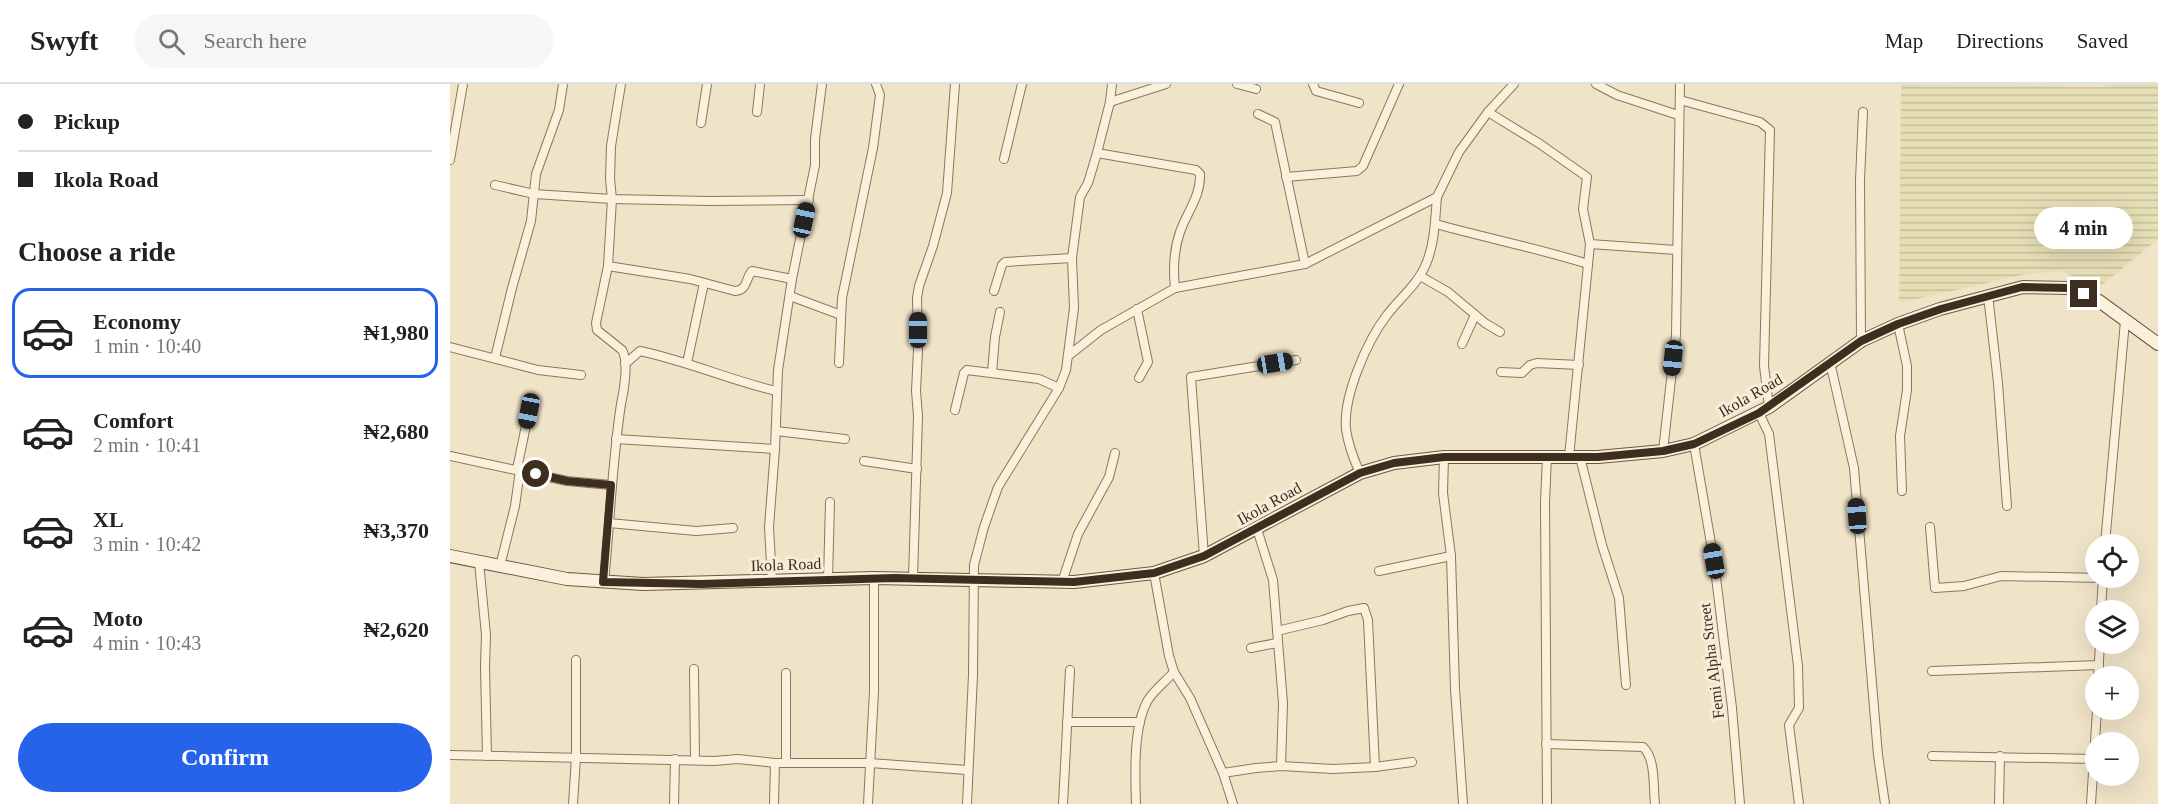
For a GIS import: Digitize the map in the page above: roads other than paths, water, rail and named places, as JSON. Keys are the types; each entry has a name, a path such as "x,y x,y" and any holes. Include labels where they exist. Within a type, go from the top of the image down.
{"street":[{"path":"450,160 463,84"},
{"path":"495,358 531,221 536,174 559,110 563,84"},
{"path":"603,582 625,364 622,350 597,330 597,327 608,266 612,146 621,84"},
{"path":"701,123 707,84"},
{"path":"757,112 760,84"},
{"path":"772,581 769,527 778,370 792,279 809,200 822,84"},
{"path":"839,363 841,315 846,275 873,148 880,95 876,84"},
{"path":"913,578 918,416 915,391 918,350 917,298 945,202 954,84"},
{"path":"1004,159 1022,84"},
{"path":"967,804 973,675 974,566 998,487 1059,388 1066,370 1074,308 1072,258 1080,196 1088,183 1097,153 1110,102 1112,84"},
{"path":"1110,102 1166,84"},
{"path":"1237,84 1256,90"},
{"path":"1313,84 1316,91 1359,103"},
{"path":"1286,177 1357,171 1363,165 1399,84"},
{"path":"1360,473 1349,442 1346,411 1360,364 1382,321 1420,276 1427,262 1436,224 1437,197 1459,152 1488,112 1514,84"},
{"path":"1596,84 1617,95 1678,115"},
{"path":"1663,451 1676,335 1680,84"},
{"path":"1680,100 1760,122 1770,130 1764,410 1798,666 1799,708 1789,725 1799,804"},
{"path":"1488,112 1585,175 1587,181 1583,209 1590,243 1579,365 1574,457 1619,598 1626,685"},
{"path":"1861,341 1860,180 1863,112"},
{"path":"1258,114 1275,122 1305,264"},
{"path":"1097,153 1196,170 1200,174 1194,202 1180,231 1175,249 1175,288"},
{"path":"495,185 534,194 612,199 809,200"},
{"path":"1068,356 1101,330 1175,288 1305,264 1437,197"},
{"path":"1436,224 1535,248 1588,264"},
{"path":"1590,243 1677,250"},
{"path":"994,291 1005,262 1072,258"},
{"path":"608,266 704,283 735,291 745,288 752,271 792,279"},
{"path":"1420,276 1448,292 1500,332"},
{"path":"687,363 704,283"},
{"name":"Ikola Road","path":"450,556 559,578 603,582 701,584 913,578 1062,582 1154,573 1204,556 1360,473 1394,463 1444,457 1574,457 1663,451 1694,444 1764,410 1861,341 1898,324 1941,309 2022,287 2069,288 2099,301 2158,344"},
{"path":"1988,295 1998,383 2007,506"},
{"path":"790,296 841,315"},
{"path":"1137,309 1148,359 1139,378"},
{"path":"992,373 1000,312"},
{"path":"1462,344 1475,315"},
{"path":"2106,534 2126,321"},
{"path":"1898,324 1907,366 1907,390 1900,436 1902,491"},
{"path":"450,346 538,370 581,375"},
{"path":"625,364 640,351 776,391"},
{"path":"1204,556 1191,377 1296,360"},
{"path":"1830,362 1854,468 1878,755 1885,804"},
{"path":"1500,372 1522,373 1530,365 1537,363 1579,365"},
{"path":"955,411 964,372 968,370 1040,379 1059,388"},
{"path":"500,566 515,506 529,411"},
{"path":"776,431 845,439"},
{"path":"616,439 775,449"},
{"name":"Femi Alpha Street","path":"1694,444 1714,561 1732,708 1740,804"},
{"path":"1062,582 1078,534 1109,477 1115,453"},
{"path":"450,456 567,481 611,485"},
{"path":"1444,457 1443,493 1450,556 1455,689 1463,804"},
{"path":"1547,804 1545,502 1548,457"},
{"path":"864,461 917,469"},
{"path":"828,580 830,502"},
{"path":"609,523 696,531 733,528"},
{"path":"1930,527 1935,588 1964,586 2001,576 2085,578"},
{"path":"1257,529 1273,580 1283,703 1281,766"},
{"path":"1379,571 1450,556"},
{"path":"479,562 486,634 487,756"},
{"path":"1154,573 1174,672 1190,698 1223,774 1233,804"},
{"path":"868,804 874,691 874,578"},
{"path":"1277,631 1364,608 1368,620 1375,767"},
{"path":"1251,648 1277,643"},
{"path":"1932,671 2099,665 2100,654"},
{"path":"573,804 576,757 576,660"},
{"path":"694,669 695,760"},
{"path":"1063,804 1070,670"},
{"path":"1136,804 1135,776 1140,722 1149,700 1174,672"},
{"path":"786,673 786,763"},
{"path":"1067,722 1140,722"},
{"path":"1546,744 1643,747 1648,752 1652,764 1654,804"},
{"path":"450,755 738,759 775,763 870,763 968,770"},
{"path":"1932,756 2085,759"},
{"path":"1999,804 2000,756"},
{"path":"674,804 675,759"},
{"path":"1223,774 1281,766 1334,769 1412,762"},
{"path":"774,804 775,763"},
{"path":"2091,804 2092,786"}]}
